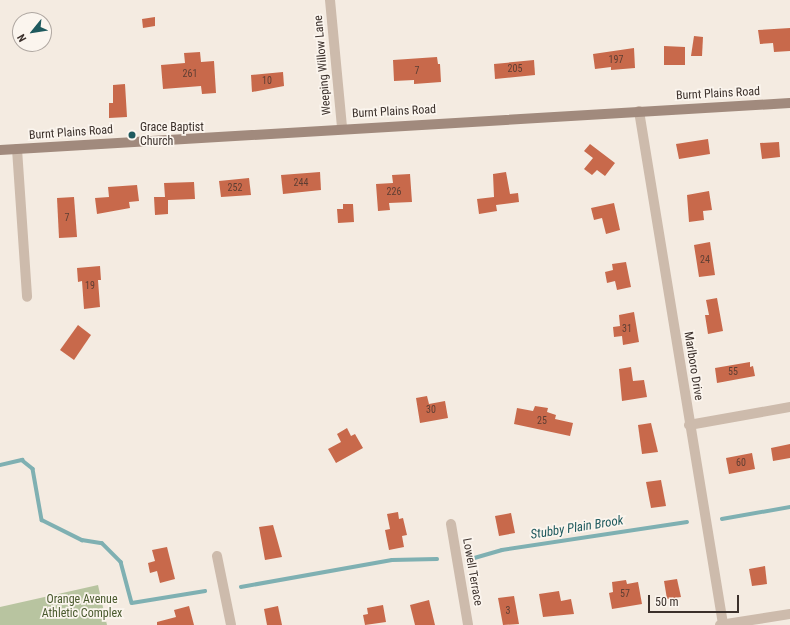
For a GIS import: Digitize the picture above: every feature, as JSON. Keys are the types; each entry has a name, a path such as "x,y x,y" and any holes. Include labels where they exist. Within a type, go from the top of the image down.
{"main road":[{"name":"Burnt Plains Road","path":"0,150 342,128 790,103"}],"street":[{"name":"Weeping Willow Lane","path":"330,0 342,128"},
{"name":"Marlboro Drive","path":"639,111 689,425 723,624"},
{"path":"17,150 27,297"},
{"path":"689,425 790,407"},
{"name":"Lowell Terrace","path":"451,524 468,625"},
{"path":"217,556 230,625"},
{"path":"720,625 790,614"}],"green space":[{"name":"Orange Avenue Athletic Complex","path":"98,585 107,625 0,625 0,607"}],"building":[{"path":"155,17 155,26 143,28 142,19"},
{"path":"790,28 790,51 774,52 773,43 760,44 758,30"},
{"path":"694,36 703,37 702,56 691,56"},
{"path":"664,46 685,47 685,65 664,65"},
{"path":"634,48 635,68 611,70 611,67 595,69 593,54"},
{"path":"200,52 201,62 214,61 216,93 202,94 201,86 163,89 161,65 185,63 184,53"},
{"path":"437,57 438,64 440,64 441,82 414,84 414,80 394,81 393,60"},
{"path":"534,60 535,75 495,79 494,64"},
{"path":"283,72 284,86 252,92 251,75"},
{"path":"125,84 127,117 109,118 109,103 113,103 113,85"},
{"path":"708,139 710,154 679,159 676,144"},
{"path":"779,142 780,157 762,159 760,143"},
{"path":"590,144 615,163 605,176 597,170 592,175 584,169 593,158 584,151"},
{"path":"320,172 321,190 283,194 281,175"},
{"path":"506,172 510,194 518,193 519,202 496,205 497,211 479,214 477,199 494,197 493,174"},
{"path":"410,174 412,202 389,203 390,210 378,211 376,184 393,183 392,175"},
{"path":"249,178 251,195 221,197 219,181"},
{"path":"194,182 195,199 168,200 168,214 155,215 154,197 165,197 164,183"},
{"path":"137,185 139,201 129,202 130,208 97,214 95,198 109,197 108,187"},
{"path":"709,191 712,210 703,211 704,220 689,222 687,195"},
{"path":"74,197 77,237 59,238 57,198"},
{"path":"614,203 620,230 606,234 602,218 594,220 591,208"},
{"path":"343,204 353,204 354,222 338,223 337,209 343,209"},
{"path":"710,242 715,275 699,277 694,245"},
{"path":"626,262 631,287 617,290 615,281 607,283 605,272 613,270 612,264"},
{"path":"100,266 101,280 98,280 100,307 84,309 82,281 78,282 77,268"},
{"path":"717,298 723,331 708,334 705,315 709,315 706,300"},
{"path":"634,312 639,342 623,345 622,336 614,337 613,327 620,326 619,315"},
{"path":"78,325 91,335 74,360 60,350"},
{"path":"750,362 750,367 753,366 755,376 717,383 715,368"},
{"path":"631,367 633,381 644,380 647,397 622,401 619,369"},
{"path":"427,396 429,404 445,401 448,418 420,423 416,398"},
{"path":"535,406 548,408 547,412 556,415 555,419 573,423 570,436 514,424 517,408 533,411"},
{"path":"651,423 658,452 642,454 638,425"},
{"path":"347,428 351,436 355,434 363,448 336,463 328,449 341,442 337,434"},
{"path":"790,444 790,458 773,461 771,448"},
{"path":"752,453 755,469 729,474 726,458"},
{"path":"661,480 666,506 651,508 646,482"},
{"path":"398,512 399,519 403,518 407,535 402,536 404,547 389,550 385,530 390,529 387,514"},
{"path":"511,513 515,533 499,536 495,516"},
{"path":"273,525 282,557 265,560 259,527"},
{"path":"167,547 175,579 160,583 157,571 150,573 148,563 155,561 152,550"},
{"path":"765,566 767,584 752,586 749,569"},
{"path":"677,579 681,597 667,599 664,581"},
{"path":"626,580 627,584 638,582 642,604 612,609 609,593 613,592 612,582"},
{"path":"559,591 561,601 571,599 574,614 543,617 539,594"},
{"path":"514,596 519,624 503,625 498,598"},
{"path":"429,600 435,625 415,625 410,605"},
{"path":"383,605 386,622 365,625 363,615 368,614 367,608"},
{"path":"189,606 194,625 157,625 157,622 176,617 174,610"},
{"path":"278,606 282,625 267,625 264,609"}],"waterway":[{"name":"Stubby Plain Brook","path":"0,465 22,460 33,469 42,520 82,540 102,543 121,562 132,603 205,591"},
{"name":"Stubby Plain Brook","path":"722,519 790,507"},
{"name":"Stubby Plain Brook","path":"471,559 502,550 687,522"},
{"name":"Stubby Plain Brook","path":"241,587 392,560 437,559"}],"place":[{"name":"Grace Baptist Church","path":"132,135"}]}
